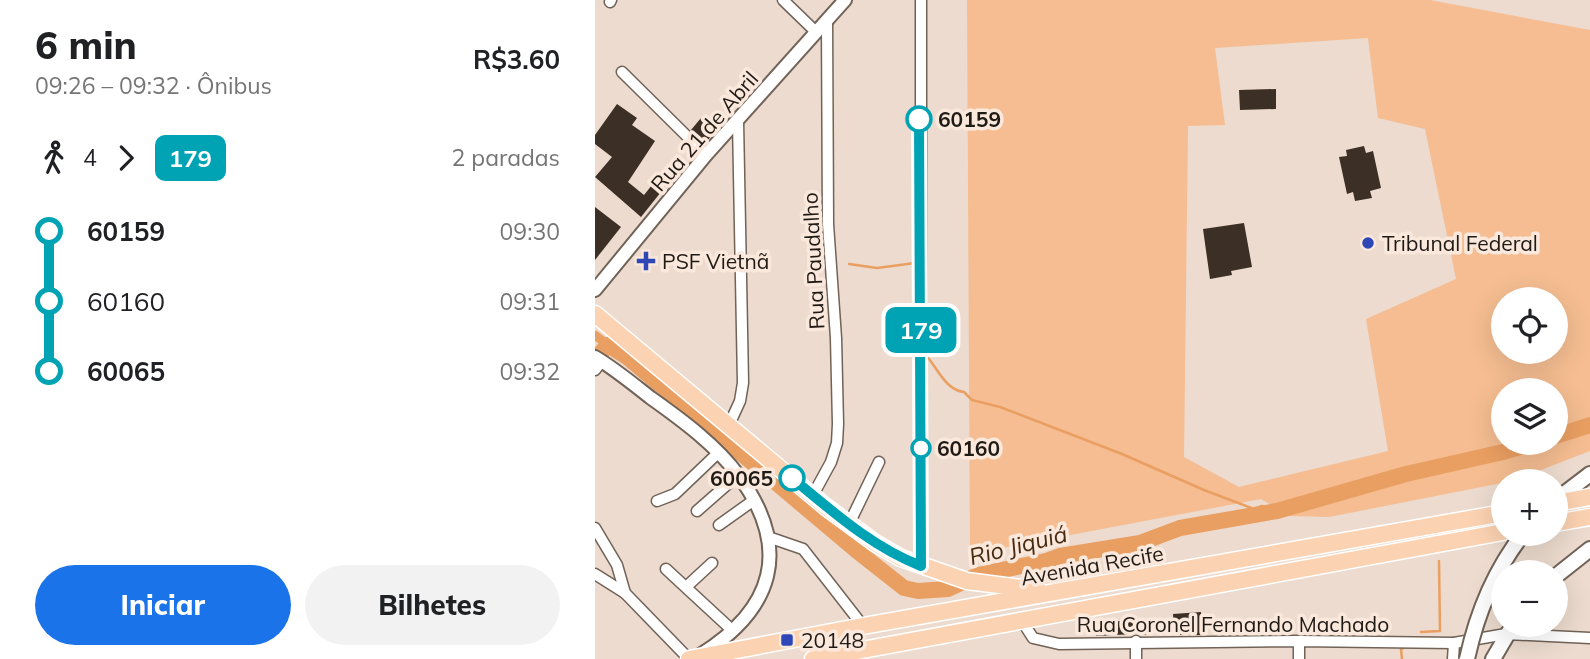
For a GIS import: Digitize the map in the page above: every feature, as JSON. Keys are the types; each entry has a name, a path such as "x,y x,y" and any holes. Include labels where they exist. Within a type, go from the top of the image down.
{"main road":[{"path":"595,314 849,524 901,558 967,581 1062,592"},
{"path":"1568,492 1590,474"},
{"path":"1568,500 1590,497"},
{"name":"Avenida Recife","path":"690,659 1491,515"},
{"path":"1568,521 1590,517"},
{"name":"Avenida Recife","path":"813,659 1491,534"},
{"path":"1467,659 1488,590 1515,546"},
{"path":"1568,566 1590,548"},
{"path":"1493,659 1505,637"}],"street":[{"path":"783,0 816,32"},
{"name":"Rua 21 de Abril","path":"595,290 706,155 845,0"},
{"path":"921,0 921,566"},
{"name":"Rua Paudalho","path":"813,495 831,462 837,443 838,424 836,338 828,224 827,20"},
{"path":"622,72 706,155"},
{"path":"729,425 740,401 743,383 738,121"},
{"path":"595,574 625,593 690,659 723,640 750,612 762,592 770,557 768,537 754,500 738,475 692,430 598,362"},
{"path":"657,501 675,494 718,453"},
{"path":"849,524 879,462"},
{"path":"697,511 738,475"},
{"path":"719,525 754,500"},
{"path":"595,528 617,565 625,593"},
{"path":"768,537 803,550 863,626"},
{"path":"686,587 712,563"},
{"path":"666,569 733,631"},
{"name":"Rua Coronel Fernando Machado","path":"1022,621 1033,638 1059,644 1136,641 1454,643 1491,634"},
{"name":"Rua Coronel Fernando Machado","path":"1568,636 1590,638"},
{"path":"1136,641 1136,659"},
{"path":"1299,641 1299,659"},
{"path":"1453,659 1454,643"}],"shaded area":[{"path":"967,0 1430,0 1590,30 1590,451 1543,469 1491,469 1491,485 1329,517 1290,516 1261,499 970,554","holes":["1368,38 1378,118 1425,129 1456,279 1366,319 1388,451 1239,487 1184,457 1188,126 1225,125 1215,48"]}],"building":[{"path":"1276,89 1276,109 1240,110 1239,90"},
{"path":"617,104 637,118 632,125 655,141 628,182 644,195 656,180 665,187 641,217 595,177 612,157 595,144 595,135"},
{"path":"701,118 716,131 705,143 691,130"},
{"path":"1364,146 1366,153 1373,151 1381,188 1370,191 1372,198 1355,201 1353,192 1347,194 1339,157 1347,156 1346,150"},
{"path":"595,207 621,227 595,260"},
{"path":"1244,223 1252,267 1231,271 1232,275 1210,279 1203,229"},
{"path":"1201,612 1202,635 1174,635 1173,614"},
{"path":"1150,620 1149,635 1096,636 1095,622"}],"waterway":[{"path":"849,264 877,268 915,263 915,338 918,342"},
{"path":"595,335 608,345"},
{"name":"Rio Jiquiá","path":"595,359 608,345 627,357 857,551 904,588 918,591 948,589 978,575 1060,556 1140,543 1180,528 1277,511 1406,474 1491,455"},
{"path":"925,354 946,383 964,392 972,400 1000,407 1122,454 1254,509 1262,506 1277,511"},
{"name":"Rio Jiquiá","path":"1568,432 1590,425"},
{"path":"1421,632 1440,631 1439,561"},
{"path":"1402,659 1401,650 1404,647"}],"bus line":[{"name":"179","path":"792,478 875,543 921,566 919,119"}],"place":[{"name":"60159","path":"919,119"},
{"name":"Tribunal Federal","path":"1368,243"},
{"name":"PSF Vietnã","path":"646,261"},
{"name":"60160","path":"921,448"},
{"name":"60065","path":"792,478"},
{"name":"20148","path":"787,640"}]}
